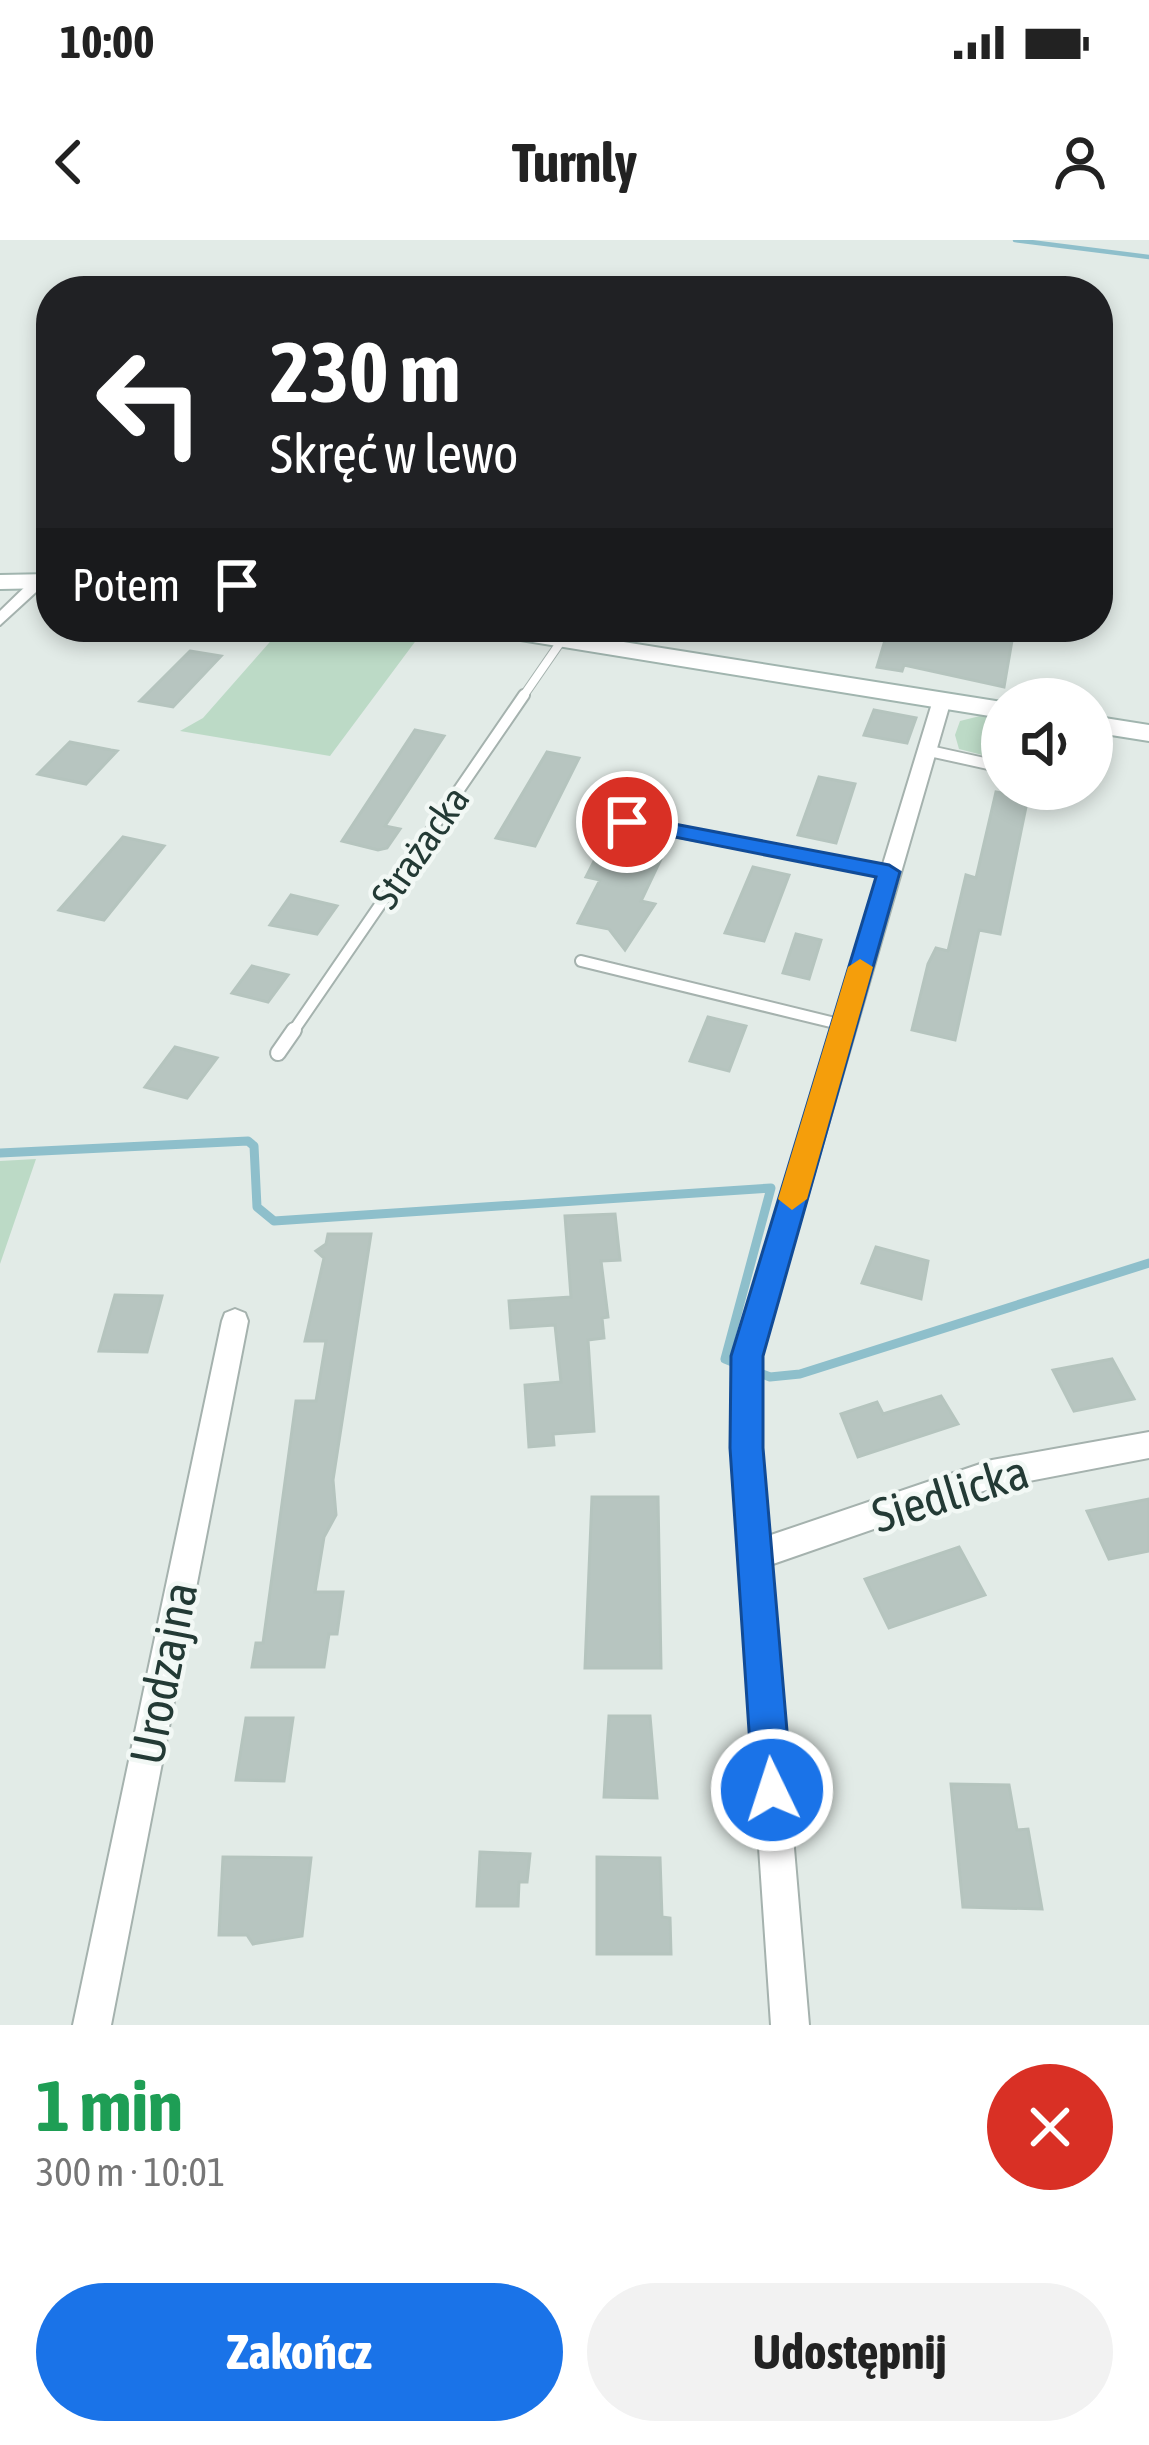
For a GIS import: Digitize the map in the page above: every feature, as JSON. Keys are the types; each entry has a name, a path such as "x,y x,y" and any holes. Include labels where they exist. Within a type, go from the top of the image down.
{"street":[{"path":"0,582 36,581"},
{"path":"0,620 36,589"},
{"path":"575,642 981,707"},
{"path":"790,2025 754,1556 747,1368 941,700"},
{"path":"1113,727 1149,733"},
{"name":"Urodzajna","path":"92,2025 235,1322"},
{"name":"Siedlicka","path":"754,1556 992,1474 1149,1445"}],"lane":[{"name":"Strażacka","path":"278,1054 561,642"},
{"path":"925,750 981,762"},
{"path":"627,822 889,872"},
{"path":"581,961 843,1025"}],"green space":[{"path":"270,642 415,642 330,756 180,731 203,718"},
{"path":"981,716 981,755 959,749 955,735 960,721"},
{"path":"36,1159 0,1264 0,1161"}],"building":[{"path":"884,642 1012,642 1006,678 981,678 981,682 904,665 902,671 877,667"},
{"path":"190,651 221,656 173,707 140,701"},
{"path":"874,710 916,718 907,743 864,735"},
{"path":"415,730 444,736 385,826 400,829 387,848 378,850 342,841"},
{"path":"70,742 117,751 86,784 38,774"},
{"path":"547,752 579,758 535,846 496,838"},
{"path":"819,777 855,784 836,843 798,835"},
{"path":"992,810 1025,810 1000,934 979,930 955,1040 912,1030 928,964 936,948 948,951 966,875 976,878"},
{"path":"123,837 164,846 104,920 59,910"},
{"path":"605,840 658,850 655,857 661,859 641,901 655,904 625,950 609,929 578,923 600,880 586,877"},
{"path":"753,867 789,875 764,941 725,933"},
{"path":"291,895 337,906 317,934 270,925"},
{"path":"796,934 821,940 809,979 783,973"},
{"path":"252,966 288,975 268,1002 232,993"},
{"path":"708,1017 746,1026 729,1071 690,1061"},
{"path":"175,1047 217,1058 187,1098 145,1087"},
{"path":"615,1214 620,1260 601,1261 608,1317 602,1318 604,1338 588,1340 594,1431 553,1434 554,1445 529,1447 525,1385 561,1382 555,1325 511,1328 509,1301 571,1297 565,1216"},
{"path":"328,1234 371,1234 333,1480 336,1515 324,1537 315,1592 343,1592 337,1634 329,1634 324,1667 252,1667 256,1643 263,1643 296,1401 316,1401 326,1341 305,1341 324,1258 316,1251 326,1244"},
{"path":"876,1247 928,1261 921,1299 862,1283"},
{"path":"115,1295 162,1296 147,1352 99,1351"},
{"path":"1112,1359 1134,1399 1074,1411 1053,1370"},
{"path":"941,1396 958,1424 858,1457 841,1414 877,1402 883,1414"},
{"path":"592,1497 658,1497 661,1668 585,1668"},
{"path":"1149,1499 1149,1551 1109,1559 1087,1511"},
{"path":"959,1547 985,1595 889,1628 865,1579"},
{"path":"609,1716 650,1716 657,1798 604,1797"},
{"path":"246,1718 293,1718 284,1781 236,1780"},
{"path":"951,1784 1009,1785 1017,1830 1028,1829 1042,1909 963,1907"},
{"path":"480,1852 530,1854 527,1882 519,1882 518,1906 477,1906"},
{"path":"223,1857 311,1858 302,1936 253,1944 247,1935 219,1935"},
{"path":"597,1857 660,1858 662,1917 670,1918 671,1954 597,1954"}],"waterway":[{"path":"1015,240 1149,257"},
{"path":"0,1153 248,1141 254,1146 257,1207 274,1221 771,1188 725,1359 770,1377 800,1374 1149,1263"}],"slow traffic":[{"path":"792,1199 860,967"}],"route":[{"path":"627,822 889,872 747,1356 746,1448 772,1790"}]}
